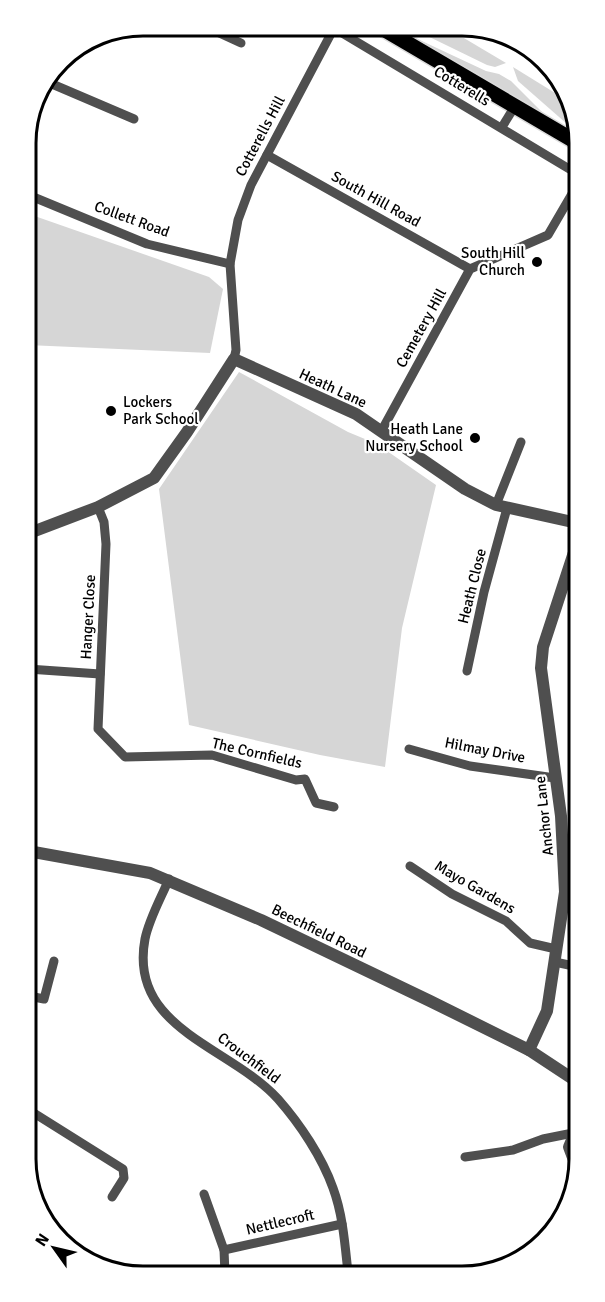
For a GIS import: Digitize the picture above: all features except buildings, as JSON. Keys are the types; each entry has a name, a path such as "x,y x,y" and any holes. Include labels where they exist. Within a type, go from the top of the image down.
{"main road":[{"path":"395,36 569,138"}],"street":[{"path":"226,36 241,43"},
{"name":"Cotterells Hill","path":"234,359 236,350 230,264 238,220 251,185 328,36"},
{"name":"Cotterells","path":"348,36 569,169"},
{"path":"53,84 134,119"},
{"path":"502,127 515,106"},
{"name":"South Hill Road","path":"267,155 470,269"},
{"name":"Collett Road","path":"36,198 147,244 230,264"},
{"path":"470,269 548,235 569,199"},
{"name":"Cemetery Hill","path":"382,430 470,269"},
{"path":"36,531 98,507 154,478 234,359"},
{"name":"Heath Lane","path":"234,359 356,414 465,489 502,506 569,521"},
{"name":"Heath Close","path":"467,671 502,506 521,442"},
{"name":"Hanger Close","path":"98,507 104,522 106,544 98,729"},
{"name":"Anchor Lane","path":"530,1050 547,1011 565,892 564,844 541,668 543,647 569,567"},
{"path":"36,670 100,674"},
{"name":"The Cornfields","path":"98,729 125,757 212,755 296,780 305,779 316,803 334,807"},
{"name":"Hilmay Drive","path":"409,749 470,766 555,778"},
{"name":"Beechfield Road","path":"36,852 150,873 169,879 261,920 530,1050 569,1076"},
{"name":"Mayo Gardens","path":"410,866 452,894 506,921 530,943 556,949"},
{"name":"Crouchfield","path":"169,879 145,938 144,964 151,995 173,1024 237,1064 277,1097 300,1126 333,1187 342,1224 347,1266"},
{"path":"36,997 44,999 54,961"},
{"path":"555,962 569,965"},
{"path":"36,1114 123,1169 124,1178 112,1197"},
{"path":"465,1157 513,1150 569,1130"},
{"path":"204,1194 224,1250 225,1266"},
{"name":"Nettlecroft","path":"224,1250 342,1224"}],"shaded area":[{"path":"411,36 511,81 546,116"},
{"path":"427,36 460,36 506,63 495,67"},
{"path":"513,67 558,95 567,124 518,81"},
{"path":"36,216 209,277 223,289 210,353 36,345"},
{"path":"239,372 348,432 377,444 436,485 402,628 385,767 320,755 189,725 159,489"}],"place":[{"name":"South Hill Church","path":"537,262"},
{"name":"Lockers Park School","path":"111,411"},
{"name":"Heath Lane Nursery School","path":"475,438"}]}
